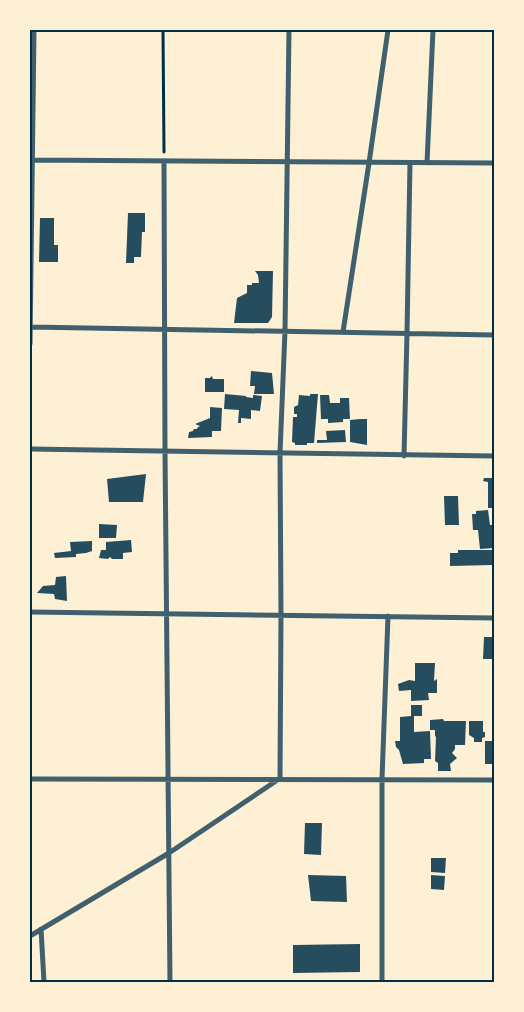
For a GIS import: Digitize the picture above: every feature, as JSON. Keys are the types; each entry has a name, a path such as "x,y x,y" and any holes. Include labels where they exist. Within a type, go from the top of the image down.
{"street":[{"path":"30,344 34,30"},
{"path":"280,779 282,615 280,453 285,331 289,30"},
{"path":"343,332 388,30"},
{"path":"427,163 433,30"},
{"path":"31,160 494,164"},
{"path":"164,161 170,982"},
{"path":"404,456 410,163"},
{"path":"30,327 494,335"},
{"path":"30,449 494,456"},
{"path":"30,612 494,618"},
{"path":"382,982 382,779 388,616"},
{"path":"30,779 494,780"},
{"path":"30,936 169,853 280,779"},
{"path":"41,929 44,982"}],"path":[{"path":"163,30 164,161"}],"building":[{"path":"128,213 145,213 145,232 142,232 141,257 134,257 134,263 126,263"},
{"path":"40,218 54,218 54,245 58,245 58,262 39,262"},
{"path":"255,271 273,271 272,317 268,323 234,323 237,298 247,293 247,285 259,283 258,275"},
{"path":"251,371 272,373 274,394 254,394 255,386 250,386"},
{"path":"212,376 213,379 224,379 224,392 205,392 205,378"},
{"path":"225,394 253,398 253,395 262,396 260,411 251,410 251,419 241,418 241,423 238,423 239,410 224,409"},
{"path":"310,394 318,394 314,443 295,445 292,442 293,417 297,417 297,414 294,414 294,407 298,405 299,395 310,396"},
{"path":"320,395 329,395 330,403 340,403 340,398 349,398 350,419 343,419 343,422 328,423 328,419 321,419"},
{"path":"210,407 222,408 221,431 212,431 212,437 188,438 189,432 200,426 195,424 210,418"},
{"path":"367,419 367,445 350,442 350,420"},
{"path":"345,430 346,442 317,443 317,440 327,440 326,431"},
{"path":"146,474 143,502 109,502 107,479"},
{"path":"484,478 494,478 494,508 488,508 488,482 483,481"},
{"path":"444,496 458,496 459,525 445,525"},
{"path":"488,510 490,525 494,525 494,548 480,549 478,530 473,530 472,514 476,514 476,511"},
{"path":"99,524 117,525 116,538 99,538"},
{"path":"131,540 132,552 123,553 123,559 99,558 101,550 106,550 106,542"},
{"path":"92,541 92,551 76,554 76,557 55,558 54,553 71,551 70,542"},
{"path":"458,550 494,550 494,563 492,565 450,566 450,553 458,553"},
{"path":"66,576 67,601 55,599 54,594 37,593 43,586 55,585 56,577"},
{"path":"484,637 494,637 494,659 483,659"},
{"path":"415,663 435,663 434,681 437,679 437,693 428,693 429,700 411,701 411,690 399,691 398,684 409,680 415,681"},
{"path":"411,705 422,705 422,716 414,716 414,732 430,731 431,759 424,759 424,763 403,764 395,741 400,741 400,717 411,716"},
{"path":"443,719 444,721 466,721 465,745 455,745 452,753 457,758 450,764 451,771 438,771 438,763 435,761 435,730 430,730 430,720"},
{"path":"469,721 483,721 485,737 482,738 482,742 474,742 474,738 469,735"},
{"path":"485,741 494,741 494,764 485,764"},
{"path":"305,823 322,823 321,855 304,854"},
{"path":"431,858 446,858 445,873 431,872"},
{"path":"308,875 346,876 347,902 311,901"},
{"path":"431,875 445,876 444,890 431,889"},
{"path":"360,944 360,972 293,973 293,945"}]}
